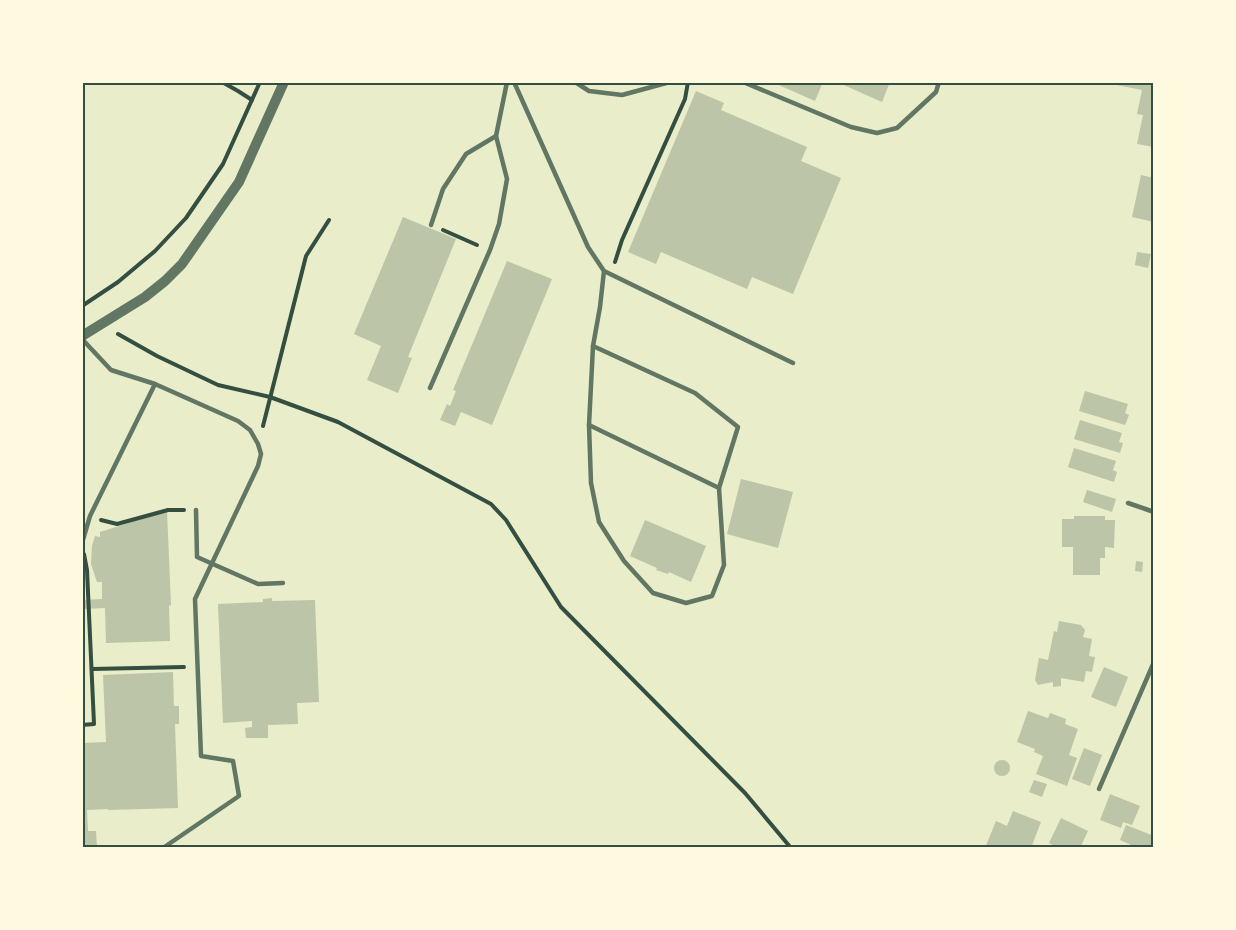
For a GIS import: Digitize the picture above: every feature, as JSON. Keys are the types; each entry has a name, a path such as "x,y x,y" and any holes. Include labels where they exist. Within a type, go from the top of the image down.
{"street":[{"path":"82,338 145,297 182,264 239,182 284,82"}],"lane":[{"path":"430,388 499,224 507,178 496,136 507,82"},
{"path":"514,82 588,247 604,271 793,363"},
{"path":"575,82 589,90 622,95 670,82"},
{"path":"743,82 850,127 877,133 897,128 936,92 939,82"},
{"path":"431,225 443,189 466,154 496,136"},
{"path":"593,346 695,393 738,427 719,488 724,565 712,596 686,603 652,593 624,561 599,522 591,483 589,425 593,346 604,271"},
{"path":"82,338 111,370 155,384 238,421 250,430 261,454 258,466 195,599 201,756 233,761 239,796 163,848"},
{"path":"82,543 90,516 155,384"},
{"path":"589,425 719,488"},
{"path":"1128,502 1154,512"},
{"path":"196,510 197,557 258,584 283,583"},
{"path":"1099,789 1154,662"}],"path":[{"path":"222,82 252,100"},
{"path":"82,306 118,282 155,251 186,218 223,164 260,82"},
{"path":"611,274 622,240 685,99 688,82"},
{"path":"258,444 306,256 329,220"},
{"path":"460,237 490,250"},
{"path":"118,334 218,385 270,397 338,422 491,504 506,520 561,607 745,793 791,848"},
{"path":"90,516 117,524 168,510 196,510"},
{"path":"82,548 87,570 94,724 82,725"},
{"path":"92,669 168,668"}],"building":[{"path":"772,82 823,82 815,101"},
{"path":"837,82 890,82 882,102"},
{"path":"1112,82 1154,82 1154,147 1137,144 1143,115 1137,114 1142,90 1112,84"},
{"path":"696,91 724,103 721,110 807,147 801,161 841,178 793,294 752,277 747,289 661,252 656,264 628,252"},
{"path":"1141,175 1154,178 1154,222 1132,217"},
{"path":"403,217 456,239 408,357 412,358 398,393 367,380 381,346 354,334"},
{"path":"1137,252 1151,254 1148,268 1135,265"},
{"path":"507,261 552,279 492,425 461,412 455,426 440,420 447,404 450,406 456,391 453,390"},
{"path":"1085,391 1128,404 1125,413 1129,415 1125,425 1079,411"},
{"path":"1080,420 1122,433 1119,442 1123,443 1120,453 1074,439"},
{"path":"1074,448 1116,461 1113,470 1117,472 1114,482 1068,467"},
{"path":"741,479 793,492 778,548 727,534"},
{"path":"1087,490 1116,499 1112,512 1083,502"},
{"path":"167,511 171,605 169,606 170,641 106,643 105,608 82,609 82,600 102,599 102,582 97,582 91,564 95,536 100,537 100,532"},
{"path":"1074,516 1105,516 1105,520 1115,520 1114,548 1105,547 1105,558 1100,558 1100,575 1073,575 1073,547 1062,547 1062,519 1074,519"},
{"path":"645,520 706,546 691,582 669,572 668,574 656,570 657,568 630,556"},
{"path":"1136,561 1143,562 1142,572 1135,571"},
{"path":"272,598 272,601 315,600 319,702 297,703 298,724 268,725 268,738 246,738 245,728 252,727 252,721 223,723 218,604 263,602 263,599"},
{"path":"1059,621 1081,625 1085,630 1083,637 1092,639 1089,656 1095,657 1092,672 1086,671 1084,682 1061,678 1061,686 1053,687 1053,682 1038,685 1035,680 1039,658 1048,660 1054,631 1057,632"},
{"path":"1104,667 1128,677 1116,707 1091,697"},
{"path":"173,672 174,706 179,706 179,724 175,724 178,808 87,810 88,831 96,831 97,848 82,848 82,743 106,742 103,675"},
{"path":"1028,711 1048,718 1050,713 1066,719 1065,724 1078,729 1069,755 1077,758 1067,786 1036,774 1043,756 1034,752 1035,749 1017,742"},
{"path":"1084,748 1102,755 1090,786 1072,779"},
{"path":"999,760 1005,760 1010,768 1008,774 999,776 994,771 994,765"},
{"path":"1034,780 1047,784 1042,797 1029,792"},
{"path":"1110,794 1140,806 1132,825 1123,822 1121,828 1100,820"},
{"path":"1013,811 1041,822 1031,848 985,848 996,821 1007,826"},
{"path":"1061,818 1088,831 1080,848 1059,848 1049,843"},
{"path":"1126,825 1154,836 1154,848 1130,848 1131,845 1120,840"}]}
